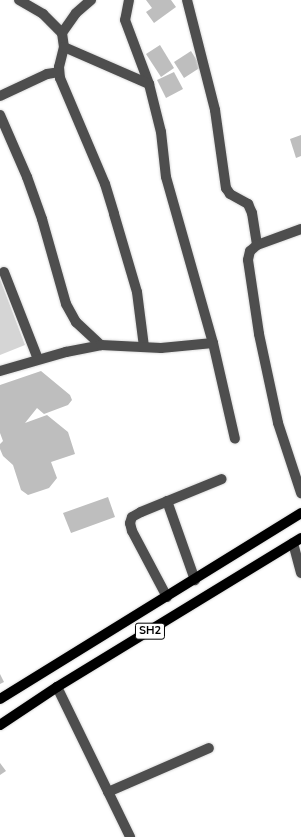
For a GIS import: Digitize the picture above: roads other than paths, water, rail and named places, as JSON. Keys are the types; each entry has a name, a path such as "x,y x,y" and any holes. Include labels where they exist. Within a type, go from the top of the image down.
{"main road":[{"name":"SH2","path":"0,699 195,580 301,513"},
{"name":"SH2","path":"0,725 57,687 297,541"}],"street":[{"path":"19,0 43,14 62,33 64,47 59,72 65,91 105,184 117,221 137,292 144,347"},
{"path":"62,33 76,13 92,0"},
{"path":"129,0 125,20 149,84 161,132 168,184 213,343 236,439"},
{"path":"187,0 215,110 226,188 230,194 248,204 252,213 257,245"},
{"path":"64,47 149,84"},
{"path":"0,96 47,74 59,72"},
{"path":"0,115 27,177 42,219 66,304 76,322 101,346"},
{"path":"301,229 257,245 250,251 248,260 259,334 278,423 301,493"},
{"path":"4,272 38,359"},
{"path":"0,370 38,359 101,346 161,348 213,343"},
{"path":"167,597 132,531 130,523 132,517 222,479"},
{"path":"167,501 195,580"},
{"path":"297,541 301,573"},
{"path":"57,687 130,837"},
{"path":"108,792 209,748"}]}
